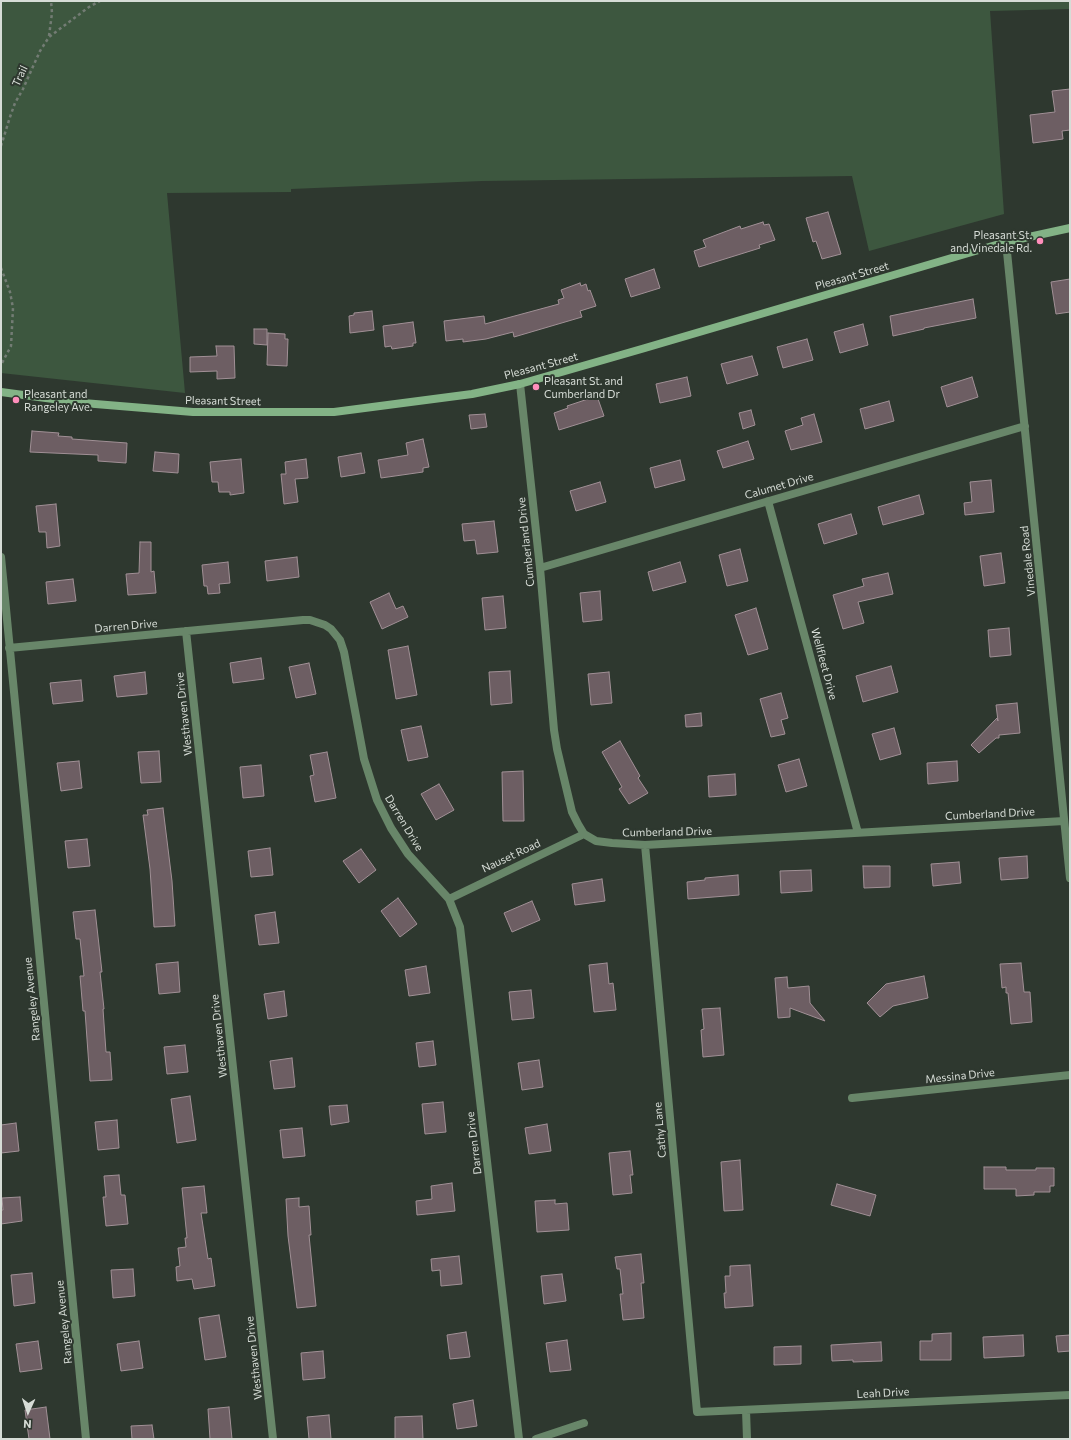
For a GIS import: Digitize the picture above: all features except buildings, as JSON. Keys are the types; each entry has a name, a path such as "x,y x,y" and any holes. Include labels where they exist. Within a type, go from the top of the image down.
{"main road":[{"name":"Pleasant Street","path":"1,392 83,403 193,412 334,412 466,395 520,384 1006,242 1070,228"}],"street":[{"name":"Vinedale Road","path":"1006,242 1026,426 1070,878"},
{"name":"Cumberland Drive","path":"520,384 540,568 550,693 556,742 572,812 584,834 596,840 612,844 645,846 1064,821"},
{"name":"Calumet Drive","path":"540,568 1026,426"},
{"name":"Wellfleet Drive","path":"768,501 858,833"},
{"name":"Rangeley Avenue","path":"1,557 86,1439"},
{"name":"Darren Drive","path":"9,648 303,620 318,622 331,629 340,640 344,652 364,759 377,800 389,824 408,854 449,899 457,918 462,938 519,1439"},
{"name":"Westhaven Drive","path":"186,631 273,1439"},
{"name":"Nauset Road","path":"449,899 584,834"},
{"name":"Cathy Lane","path":"645,846 697,1412"},
{"name":"Messina Drive","path":"852,1098 1070,1075"},
{"name":"Leah Drive","path":"697,1412 1070,1395"},
{"path":"746,1410 747,1439"},
{"path":"536,1439 584,1423"}],"path":[{"name":"Trail","path":"49,37 52,13 51,1"},
{"name":"Trail","path":"1,146 15,103 26,84 40,51 49,37 89,7 100,1"},
{"path":"1,268 10,292 13,308 11,346 1,365"}],"green space":[{"path":"1,1 1070,1 1070,9 990,11 1004,214 869,251 852,176 482,181 291,189 291,192 167,193 185,393 1,373"}],"place":[{"name":"Pleasant St. and Vinedale Rd.","path":"1040,241"},
{"name":"Pleasant St. and Cumberland Dr","path":"536,387"},
{"name":"Pleasant and Rangeley Ave.","path":"16,400"}]}
